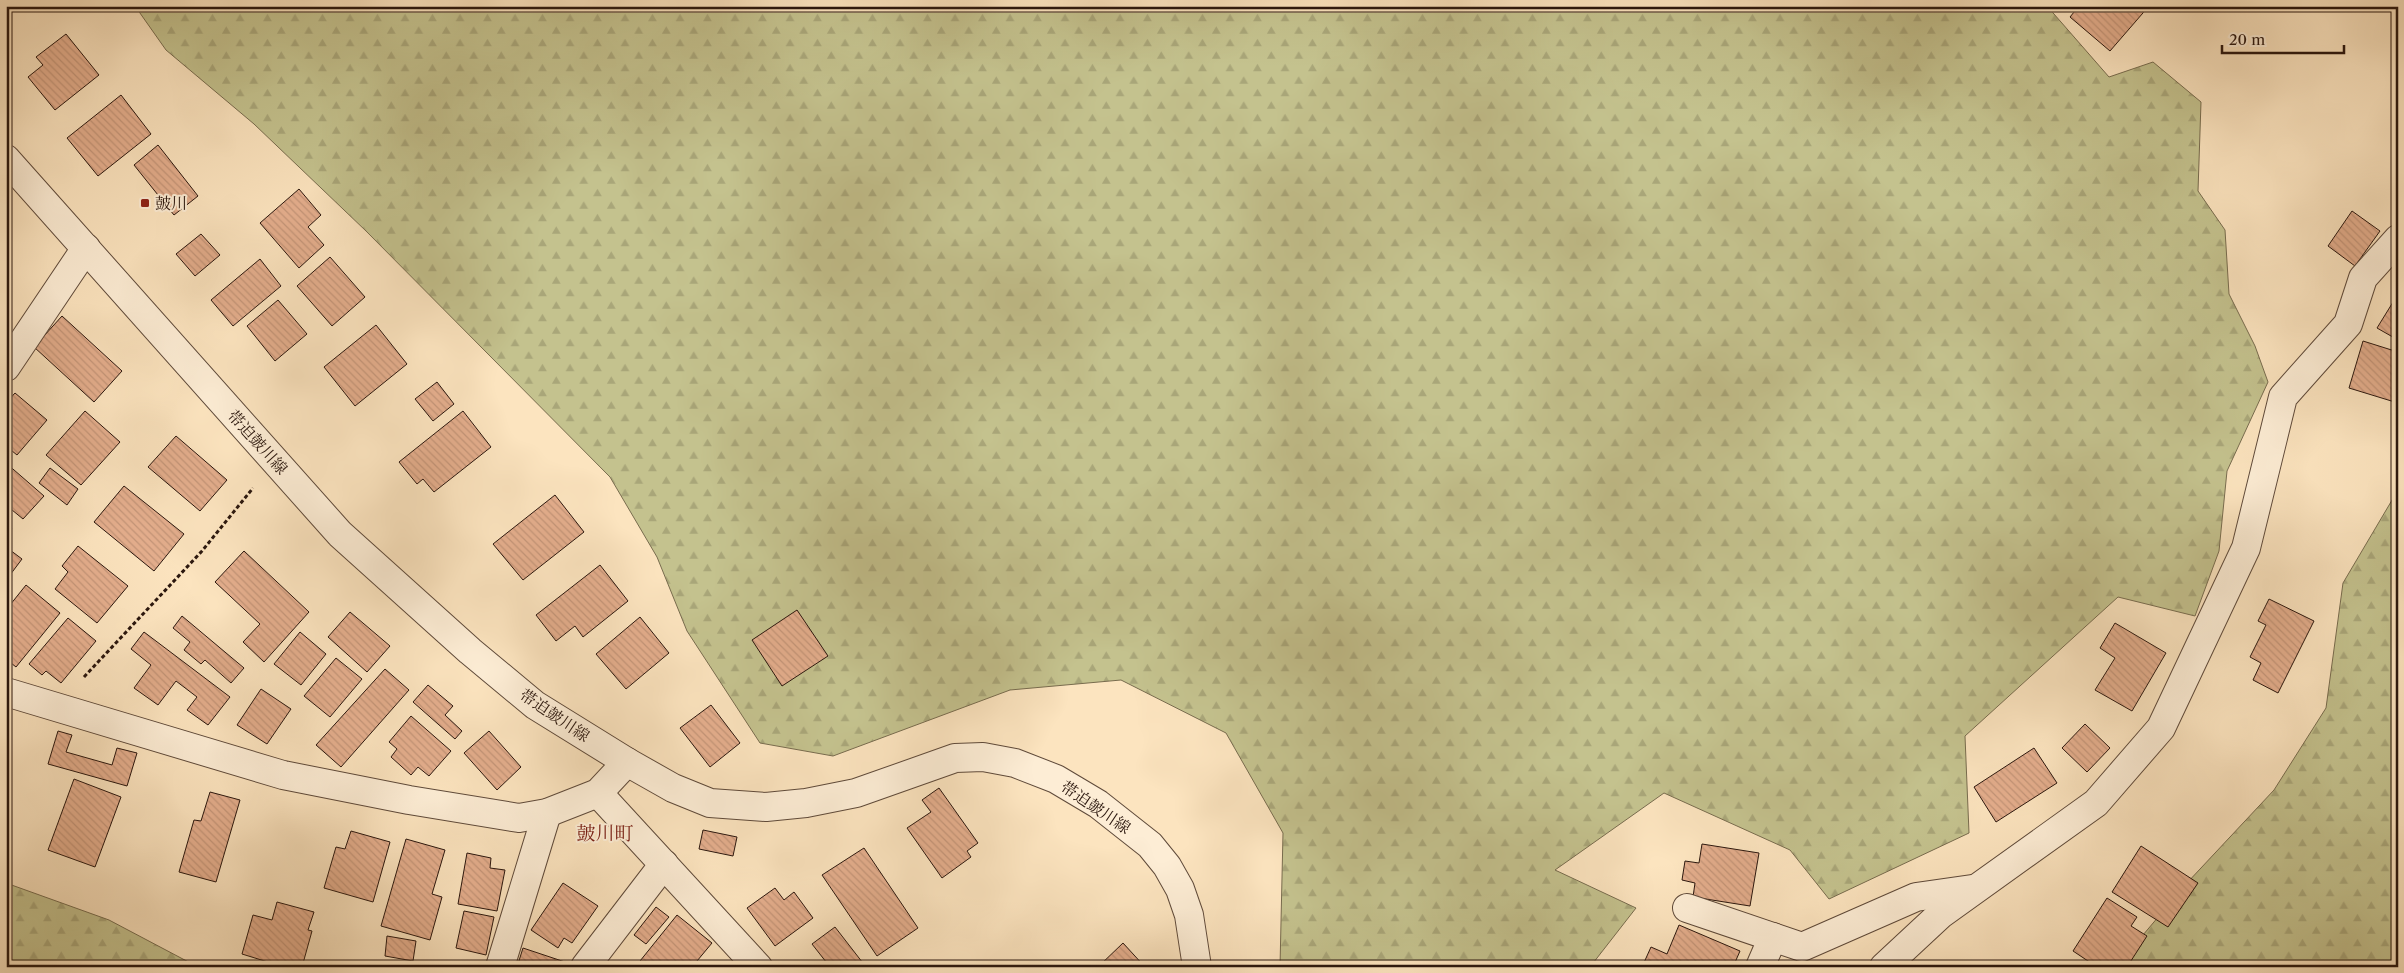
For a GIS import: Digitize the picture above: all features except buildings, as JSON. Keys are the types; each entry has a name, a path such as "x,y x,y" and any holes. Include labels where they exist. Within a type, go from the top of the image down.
{"street":[{"name":"帯迫皷川線","path":"6,158 340,534 470,652 535,704 627,762 673,788 710,803 766,807 806,804 856,793 955,758 983,757 1015,763 1056,779 1098,804 1150,845 1167,866 1180,889 1189,915 1196,967"},
{"path":"1884,967 1941,914 2096,803 2161,728 2246,548 2283,397 2348,324 2363,278 2398,238"},
{"path":"6,367 86,248"},
{"path":"6,692 282,775 409,800 519,818 547,813 598,793 627,762"},
{"path":"598,793 758,967"},
{"path":"500,967 547,813"},
{"path":"585,967 664,864"},
{"path":"1687,908 1802,947 1916,897 1976,888"},
{"path":"1760,967 1773,937"}],"path":[{"path":"56,706 202,551 276,461"}],"green space":[{"path":"135,6 2047,6 2109,77 2153,62 2201,102 2198,191 2225,230 2229,294 2255,346 2268,382 2227,471 2219,551 2195,616 2118,597 1965,736 1969,833 1829,899 1790,850 1664,793 1555,870 1636,908 1590,967 1280,967 1283,833 1226,733 1121,680 1010,690 833,756 760,743 687,631 657,557 610,477 366,231 254,124 166,50"},
{"path":"2398,490 2398,967 2116,967 2186,884 2274,790 2326,708 2343,583"},
{"path":"6,883 109,920 198,967 6,967"}],"place":[{"name":"皷川","path":"145,203"}],"district":[{"name":"皷川町","path":"605,833"}]}
